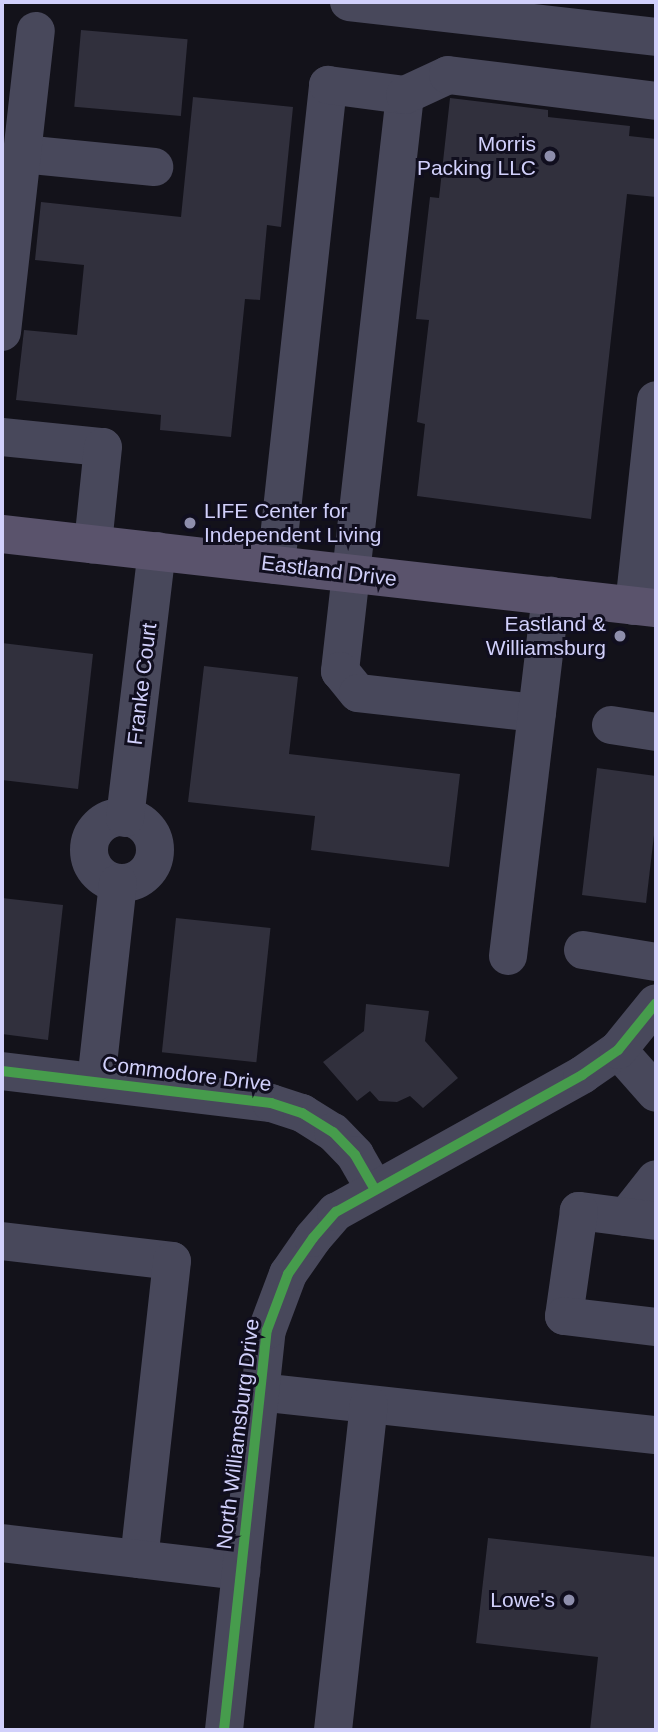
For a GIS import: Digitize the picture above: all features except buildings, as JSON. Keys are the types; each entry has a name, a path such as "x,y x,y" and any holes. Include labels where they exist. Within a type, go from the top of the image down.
{"main road":[{"name":"Eastland Drive","path":"2,534 645,607"}],"street":[{"path":"349,2 656,37"},
{"path":"2,332 36,31"},
{"path":"276,565 328,85 405,94 448,75 656,101"},
{"path":"405,94 340,671 358,693 537,713"},
{"path":"22,154 154,167"},
{"path":"645,607 656,400"},
{"path":"2,437 103,447 93,544"},
{"name":"Franke Court","path":"96,1082 118,883 138,879 152,864 155,854 154,843 144,826 125,818 158,551"},
{"path":"508,956 551,596"},
{"path":"611,725 656,732"},
{"path":"583,950 656,962"},
{"name":"North Williamsburg Drive","path":"224,1730 267,1330 288,1274 313,1238 336,1212 374,1188 582,1075 618,1049 656,1003"},
{"path":"618,1049 656,1093"},
{"name":"Commodore Drive","path":"2,1072 271,1103 302,1113 333,1132 355,1155 374,1188"},
{"path":"656,1179 641,1219 579,1211 564,1316 656,1327"},
{"path":"2,1241 172,1261 139,1559"},
{"path":"259,1392 656,1435"},
{"path":"333,1730 369,1405"},
{"path":"2,1543 241,1571"}],"cycle path":[{"path":"224,1730 267,1330 288,1274 313,1238 336,1212 582,1075 618,1050 656,1003"},
{"path":"2,1071 271,1103 302,1113 333,1132 355,1155 374,1188"}],"place":[{"name":"Morris Packing LLC","path":"550,156"},
{"name":"LIFE Center for Independent Living","path":"190,523"},
{"name":"Eastland & Williamsburg","path":"620,636"},
{"name":"Lowe's","path":"569,1600"}]}
